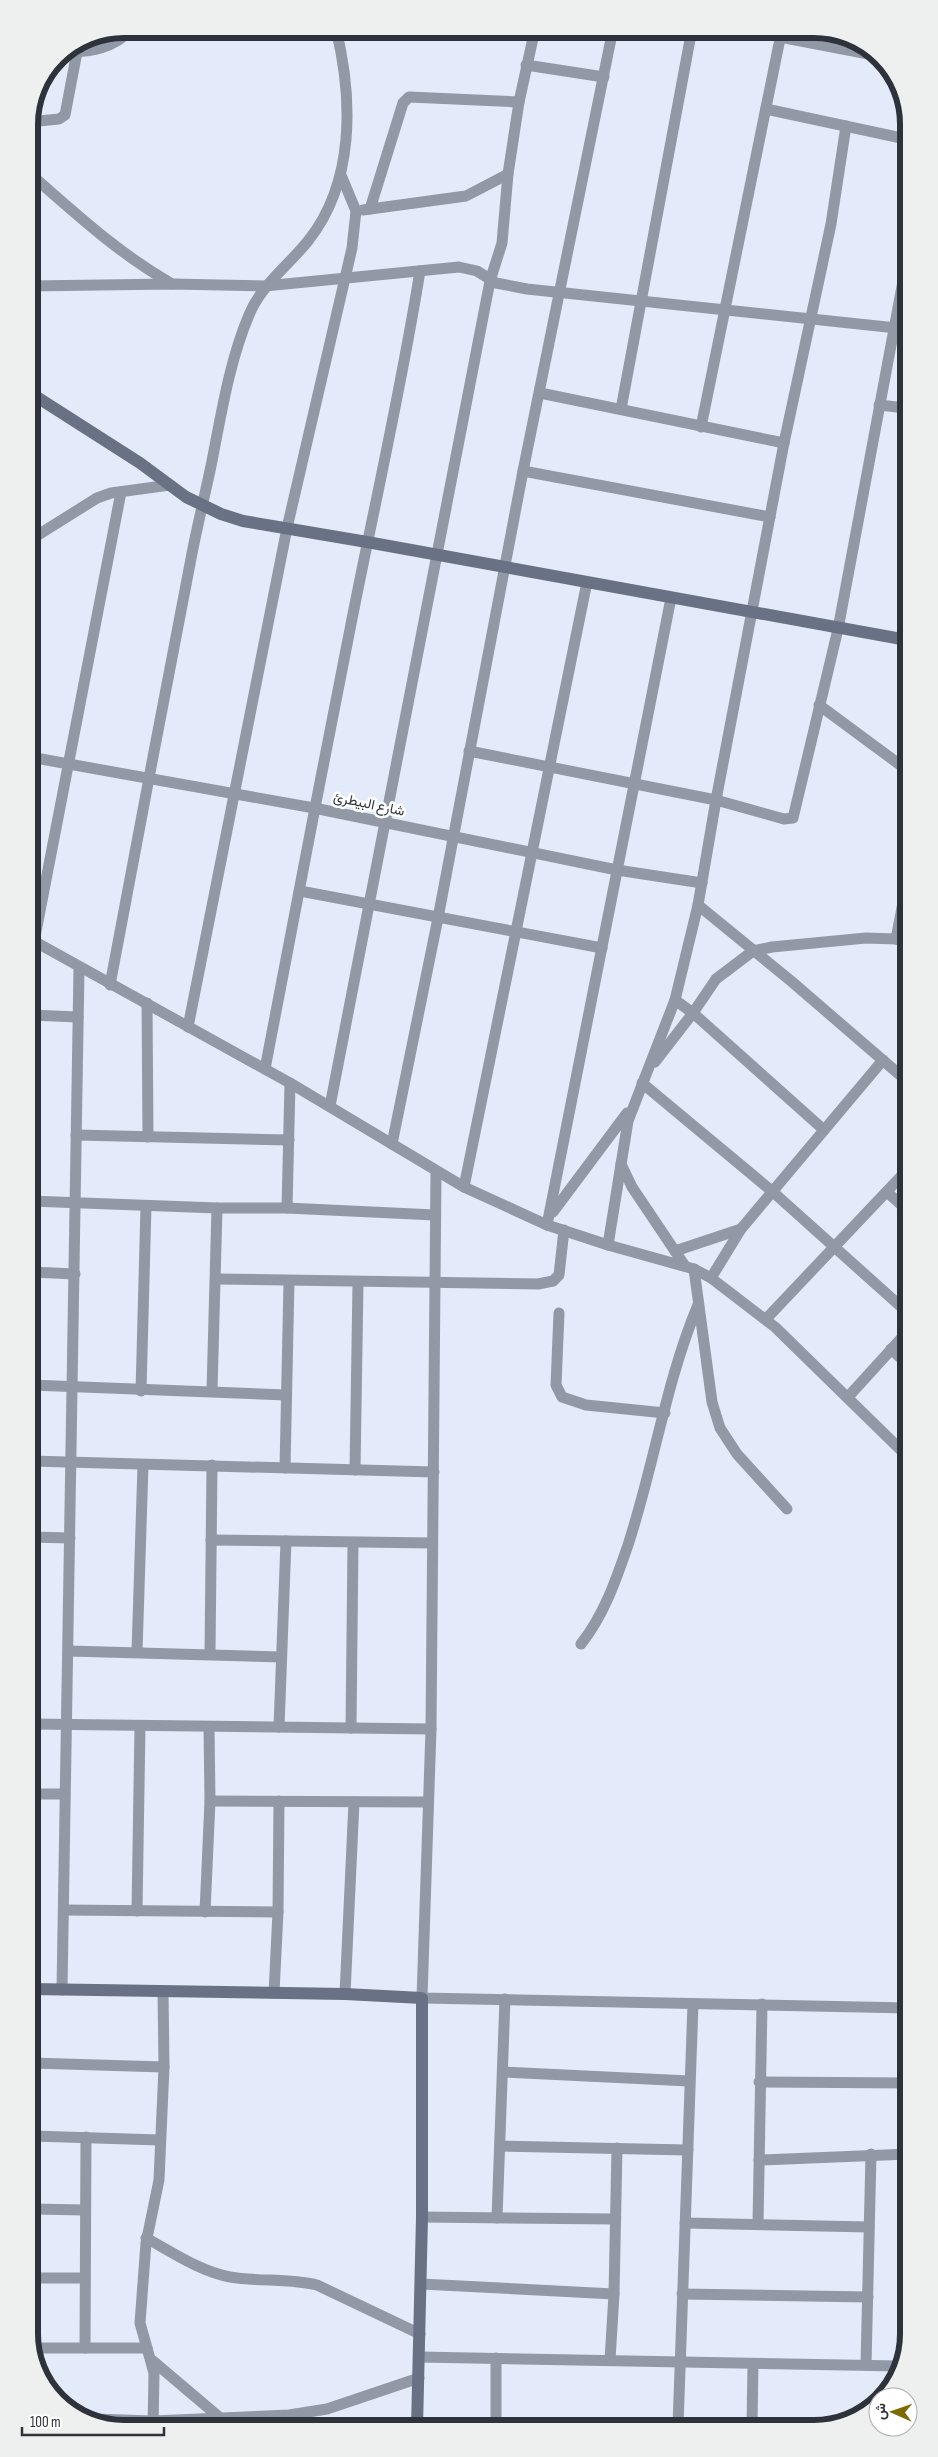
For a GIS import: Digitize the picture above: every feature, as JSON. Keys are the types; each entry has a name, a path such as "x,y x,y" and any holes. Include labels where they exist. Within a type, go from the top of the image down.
{"main road":[{"path":"38,398 201,505 243,521 587,582 752,614 900,639"},
{"path":"38,1989 345,1994 422,1998 422,2217 417,2419"}],"street":[{"path":"79,51 116,44 122,38"},
{"path":"110,985 201,505 239,342 251,308 265,286 284,270 317,229 327,210 340,174 347,111 345,73 338,38"},
{"path":"330,1106 490,281 502,243 508,174 519,102 533,38"},
{"path":"392,1144 438,918 523,471 612,38"},
{"path":"621,409 690,38"},
{"path":"701,427 780,38"},
{"path":"802,38 862,52"},
{"path":"38,121 59,119 65,115 71,56"},
{"path":"526,65 604,76"},
{"path":"370,209 403,104 409,97 519,102"},
{"path":"766,109 900,138"},
{"path":"608,1245 628,1121 674,1000 698,905 716,800 784,443 831,224 846,126"},
{"path":"188,1027 288,528 346,280 356,211 340,174"},
{"path":"356,211 456,198 472,193 508,174"},
{"path":"38,181 103,239 132,261 172,284"},
{"path":"38,286 172,284 265,286 468,268 478,271 490,281 526,289 560,291 724,311 900,328"},
{"path":"265,1069 300,891 314,808 404,363 420,272"},
{"path":"469,750 550,768 716,800 784,820 793,818 838,629 900,294"},
{"path":"540,393 784,443"},
{"path":"879,405 900,407"},
{"path":"523,471 770,517"},
{"path":"38,534 89,501 121,492 170,485"},
{"path":"38,911 121,492"},
{"path":"464,1187 534,854 587,582"},
{"path":"548,1220 671,598"},
{"path":"819,705 900,765"},
{"name":"شارع البيطرئ","path":"38,758 148,780 314,808 453,838 617,870 702,883"},
{"path":"300,891 371,902 438,918 518,931 602,948"},
{"path":"698,905 791,981 900,1075"},
{"path":"647,1072 694,1012 720,974 753,951 772,947 866,938 900,940"},
{"path":"38,944 79,968 147,1003 290,1083 464,1187 548,1220 564,1230 608,1245 689,1268 711,1278 766,1319 900,1449"},
{"path":"62,1990 79,968"},
{"path":"674,1000 694,1012 824,1130"},
{"path":"147,1003 148,1138"},
{"path":"38,1015 78,1017"},
{"path":"711,1278 741,1229 883,1060"},
{"path":"287,1208 290,1083"},
{"path":"642,1083 773,1192 900,1306"},
{"path":"548,1220 633,1104"},
{"path":"76,1135 289,1140"},
{"path":"621,1162 632,1187 675,1251 689,1268 698,1305 714,1412 720,1428 738,1454 787,1508"},
{"path":"436,1171 431,1729 422,1998 900,2008"},
{"path":"766,1319 900,1178"},
{"path":"887,1192 900,1204"},
{"path":"38,1202 216,1208 287,1208 435,1215"},
{"path":"141,1391 146,1206"},
{"path":"212,1391 216,1279 216,1208"},
{"path":"675,1251 741,1229"},
{"path":"216,1279 358,1283 533,1284 553,1281 560,1271 564,1230"},
{"path":"38,1272 75,1274"},
{"path":"284,1468 289,1281"},
{"path":"355,1470 358,1283"},
{"path":"581,1644 604,1607 618,1573 637,1516 688,1331 698,1305"},
{"path":"559,1313 556,1385 562,1397 586,1405 665,1413"},
{"path":"848,1397 900,1339"},
{"path":"891,1349 900,1357"},
{"path":"38,1385 141,1391 212,1391 286,1395"},
{"path":"38,1461 434,1472"},
{"path":"137,1652 143,1465"},
{"path":"210,1654 212,1465"},
{"path":"38,1537 70,1538"},
{"path":"211,1540 432,1543"},
{"path":"279,1727 286,1541"},
{"path":"351,1728 354,1543"},
{"path":"69,1651 281,1657"},
{"path":"38,1724 431,1729"},
{"path":"137,1910 140,1726"},
{"path":"205,1912 210,1801 209,1727"},
{"path":"38,1794 64,1794"},
{"path":"210,1801 428,1802"},
{"path":"274,1993 278,1912 279,1801"},
{"path":"345,1994 354,1802"},
{"path":"64,1910 278,1912"},
{"path":"153,2419 152,2362 140,2323 146,2238 159,2180 164,2067 163,1992"},
{"path":"497,2218 504,2072 505,1999"},
{"path":"678,2420 693,2004"},
{"path":"758,2224 759,2082 762,2004"},
{"path":"38,2063 164,2067"},
{"path":"504,2072 690,2081"},
{"path":"759,2082 900,2083"},
{"path":"38,2136 160,2140"},
{"path":"85,2348 86,2137"},
{"path":"500,2146 688,2150"},
{"path":"610,2360 614,2294 616,2148"},
{"path":"866,2365 871,2154"},
{"path":"759,2160 900,2154"},
{"path":"38,2209 85,2210"},
{"path":"422,2217 615,2219"},
{"path":"685,2223 870,2227"},
{"path":"146,2238 205,2268 230,2277 300,2281 317,2285 420,2334"},
{"path":"38,2278 85,2278"},
{"path":"420,2284 614,2294"},
{"path":"682,2294 868,2297"},
{"path":"39,2348 147,2348"},
{"path":"419,2357 894,2366"},
{"path":"496,2358 496,2420"},
{"path":"152,2362 223,2419"},
{"path":"752,2420 753,2364"},
{"path":"200,2419 309,2413 419,2378"}]}
